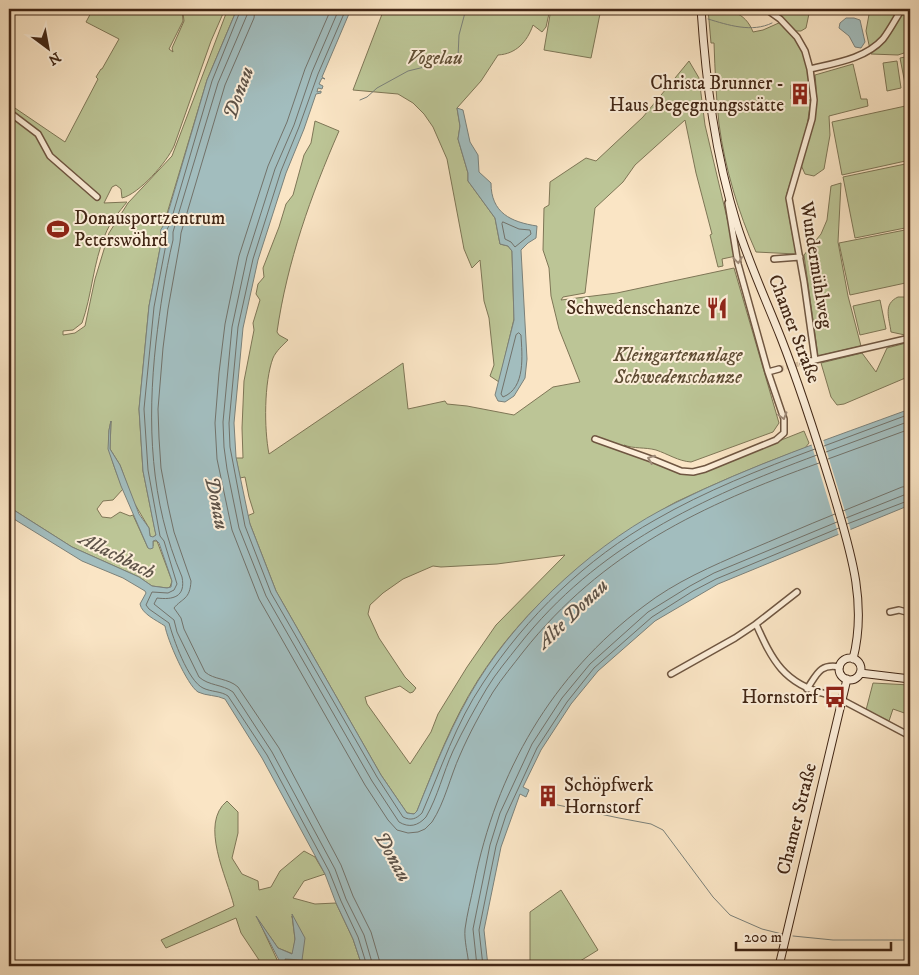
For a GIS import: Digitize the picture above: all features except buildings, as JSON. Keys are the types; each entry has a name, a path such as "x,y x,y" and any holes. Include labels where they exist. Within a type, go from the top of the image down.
{"main road":[{"name":"Chamer Straße","path":"701,9 708,93 728,194 744,245 784,344 811,419 852,555 859,604 859,623 852,659"},
{"path":"846,659 852,659 860,666 860,673 856,678 846,681 842,676 840,667 846,659"},
{"path":"860,673 910,679"},
{"name":"Chamer Straße","path":"779,966 846,681"}],"street":[{"name":"Wundermühlweg","path":"766,9 784,23 797,37 805,51 810,69 814,100 812,119 789,198 800,257 815,360 910,338"},
{"path":"810,69 850,59 874,47 885,36 902,9"},
{"path":"9,112 38,134 50,156 97,197"},
{"path":"595,439 681,471 693,472 705,469 776,440 784,434 784,419 768,372 738,264 720,173 720,161"},
{"path":"774,258 800,257"},
{"path":"804,362 815,360"},
{"path":"768,372 779,369"},
{"path":"671,674 735,638 797,592"},
{"path":"890,612 899,610 910,613"},
{"path":"756,624 767,649 780,668 792,680 807,689 826,694"},
{"path":"807,689 823,667 831,665 840,667"},
{"path":"842,700 910,736"}],"green space":[{"path":"93,9 182,9 183,21 169,49 173,52 172,48 184,21 184,9 225,9 211,41 170,153 144,184 122,198 121,189 116,185 112,187 104,203 127,202 109,226 105,235 82,323 73,330 63,331 63,335 75,333 85,326 95,279 109,233 128,203 172,156 227,11 228,9 237,9 207,80 163,227 149,306 139,409 143,471 156,535 152,538 150,536 149,528 133,501 120,465 110,449 111,421 109,447 113,464 123,489 113,500 103,501 97,509 102,517 111,518 120,512 130,516 133,515 148,548 153,546 153,541 157,541 172,581 170,587 167,588 152,586 139,577 72,547 9,507 9,104 65,142 98,79 96,77 119,39 86,22"},
{"name":"Vogelau","path":"384,9 550,9 546,27 542,32 533,25 528,37 520,46 515,50 498,55 481,81 457,108 460,126 458,139 468,173 468,181 495,218 500,244 508,246 512,251 514,319 499,382 490,376 494,365 480,260 472,268 464,249 447,159 433,127 413,103 398,94 353,90"},
{"path":"551,9 601,9 591,58 544,50"},
{"path":"708,9 729,11 741,15 750,25 753,32 781,22 794,37 805,57 810,85 791,85 791,99 811,100 806,132 787,193 796,254 756,252 743,221 733,190 719,124 714,43 711,43"},
{"path":"772,9 810,9 806,28 796,31"},
{"path":"870,9 910,9 910,51 898,55 871,54 866,31"},
{"path":"910,56 910,98 908,99 900,58"},
{"name":"Kleingartenanlage Schwedenschanze","path":"689,61 699,78 705,125 736,256 722,259 723,266 718,267 685,120 635,165 623,182 595,208 585,293 563,297 561,300 617,293 734,268 779,423 773,432 691,462 652,449 624,445 624,451 672,470 701,472 804,431 809,443 805,448 772,460 669,506 598,553 553,590 513,633 478,680 452,728 417,811 414,814 407,813 381,775 276,591 247,516 254,513 245,477 240,478 236,458 243,458 244,381 254,330 253,323 260,300 256,294 258,284 264,277 263,268 286,204 293,195 304,155 311,143 315,121 339,131 301,229 281,306 277,332 288,340 273,358 266,392 267,444 269,454 403,363 408,409 445,401 447,404 514,415 553,387 580,382 559,329 551,296 549,268 543,250 544,208 549,205 550,182 586,158 596,161 643,117","holes":["565,555 496,625 467,667 438,714 431,732 410,764 367,704 365,697 400,686 410,693 416,688 405,677 379,638 368,614 370,605 403,579 433,566 497,564"]},
{"path":"897,61 901,88 887,91 883,63"},
{"path":"853,64 861,99 867,99 868,106 829,116 830,135 824,169 814,176 805,174 801,165 815,110 815,75"},
{"path":"910,105 910,160 842,175 832,122"},
{"path":"910,163 910,227 855,238 843,177"},
{"path":"841,183 838,242 848,296 861,346 818,356 804,255 821,234 827,220 831,186"},
{"path":"910,229 910,282 850,295 839,243"},
{"path":"898,297 910,297 910,334 905,335 891,332 888,316 889,307 890,303"},
{"path":"880,300 886,329 860,335 853,306"},
{"path":"910,342 910,376 844,404 837,405 831,397 821,363 862,353 876,372 887,348"},
{"path":"873,683 910,685 910,715 893,709 889,721 866,710"},
{"path":"227,801 238,812 238,833 232,858 242,874 258,881 259,890 271,887 280,871 304,851 315,857 325,874 304,881 293,898 315,904 336,903 353,939 362,966 286,966 285,959 302,960 292,916 295,939 293,954 278,948 259,921 280,966 263,966 241,933 236,918 166,948 161,940 234,906 221,866 215,837 215,823 219,811"},
{"path":"561,890 598,950 572,966 530,966 530,912"}],"water":[{"path":"237,9 351,9 322,77 325,79 322,78 319,84 323,86 322,89 318,88 317,92 321,91 321,93 316,94 286,173 258,260 243,328 234,423 236,457 250,524 276,591 381,775 407,813 414,814 417,811 460,712 496,654 540,603 591,556 647,518 704,489 791,453 910,409 910,505 718,584 655,621 598,671 571,704 541,750 523,787 529,790 526,797 520,794 501,847 484,930 488,966 362,966 353,939 325,874 262,758 225,699 198,692 188,681 173,651 165,626 141,608 140,604 146,593 145,591 123,578 82,561 9,516 9,507 72,547 139,577 152,586 171,587 172,581 159,543 156,540 153,541 153,548 148,548 121,486 108,449 109,430 111,421 110,449 120,465 139,514 149,528 150,536 153,537 156,535 143,471 139,409 149,306 162,238 160,231 165,223 207,80"},
{"path":"846,18 860,20 865,42 861,48 855,47 849,36 839,28 840,23"},
{"path":"457,108 463,110 470,142 478,155 479,172 491,183 492,193 499,209 511,219 537,226 536,238 521,250 527,359 525,378 514,396 505,402 498,401 495,395 514,320 512,251 508,246 500,244 495,218 468,181 468,173 458,139 460,126"},
{"path":"292,914 305,938 302,960 285,959 286,966 280,966 280,962 256,916 278,948 292,954 295,939"}],"pier":[{"path":"823,439 851,531 839,536 811,443"}],"waterway":[{"path":"360,100 408,71 453,60 458,57 459,35 466,9"},
{"path":"674,9 686,13"},
{"path":"708,19 732,26 748,28 772,23"},
{"path":"553,804 651,824 663,830 713,897 730,915 762,929 782,934"},
{"path":"793,936 833,940 910,940"}],"tunnel":[{"path":"779,369 803,363"}],"place":[{"name":"Christa Brunner - Haus Begegnungsstätte","path":"800,94"},
{"name":"Donausportzentrum Peterswöhrd","path":"58,229"},
{"name":"Schwedenschanze","path":"717,308"},
{"name":"Hornstorf","path":"835,697"},
{"name":"Schöpfwerk Hornstorf","path":"548,796"}],"water label":[{"name":"Donau","path":"239,93"},
{"name":"Donau","path":"216,503"},
{"name":"Allachbach","path":"117,556"},
{"name":"Alte Donau","path":"573,614"},
{"name":"Donau","path":"392,857"}]}
